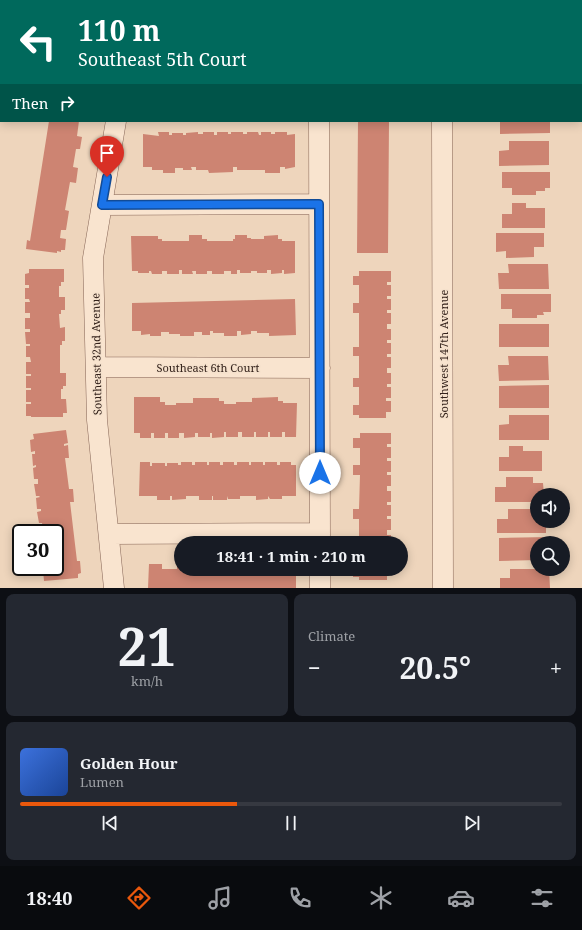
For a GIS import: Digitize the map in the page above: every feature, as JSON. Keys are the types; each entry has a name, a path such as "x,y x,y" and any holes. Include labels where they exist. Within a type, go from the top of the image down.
{"street":[{"path":"582,0 582,60"},
{"name":"Southeast 32nd Avenue","path":"114,588 97,420 93,258 116,122"},
{"path":"319,122 320,536"},
{"name":"Southwest 147th Avenue","path":"442,122 443,588"},
{"path":"102,205 319,204"},
{"name":"Southeast 6th Court","path":"96,367 320,368"},
{"path":"109,534 214,536"},
{"path":"320,576 320,588"}],"building":[{"path":"49,122 79,122 77,136 82,137 80,149 76,149 73,167 78,168 76,183 70,182 65,210 69,211 66,230 61,230 60,238 66,239 65,250 61,250 61,252 57,251 57,253 26,249 27,240 30,241"},
{"path":"358,122 389,122 388,253 357,253"},
{"path":"500,122 550,122 550,133 500,134"},
{"path":"158,132 169,132 169,135 172,135 172,133 183,133 183,135 186,135 186,133 198,132 198,134 203,134 203,132 214,132 214,135 217,135 217,132 228,132 228,134 231,134 231,132 243,132 243,134 247,134 247,132 258,132 259,135 261,135 261,132 271,132 271,134 275,134 275,132 287,132 287,135 295,134 295,167 285,169 285,167 280,167 280,173 265,173 265,170 237,170 237,167 233,167 233,172 209,173 208,170 196,170 196,167 191,167 192,170 175,168 175,173 163,173 163,170 152,170 152,167 143,167 143,134 159,136"},
{"path":"509,141 549,141 549,165 499,166 499,151 509,150"},
{"path":"502,172 550,172 550,188 545,188 545,191 536,191 536,195 512,195 512,188 502,188"},
{"path":"512,203 526,203 526,208 545,208 545,228 502,228 502,214 512,214"},
{"path":"496,233 544,233 544,247 534,247 534,257 506,258 506,251 496,252"},
{"path":"189,235 202,235 202,239 207,239 207,241 233,241 233,239 235,239 235,235 247,235 247,238 251,239 264,239 264,236 278,235 278,239 282,239 282,241 295,241 295,273 284,274 284,270 282,270 282,273 271,274 271,270 267,270 267,273 257,273 257,271 251,271 251,273 240,273 240,270 237,270 237,274 231,274 231,271 224,271 224,274 212,274 212,271 207,271 207,274 196,274 196,271 192,271 193,274 182,274 182,270 179,270 179,274 167,274 167,271 162,271 162,274 152,274 151,271 149,271 149,273 138,273 138,271 132,271 131,236 158,236 158,239 162,239 162,241 189,241"},
{"path":"508,264 548,264 549,289 499,289 498,273 509,273"},
{"path":"29,269 64,269 64,282 61,282 61,286 59,286 59,297 65,297 65,310 61,310 61,314 59,314 60,328 65,327 65,341 62,341 62,345 60,345 60,373 66,373 66,386 63,386 63,389 61,389 61,399 66,399 67,413 63,413 63,417 26,416 26,404 31,404 31,402 26,402 26,390 31,390 31,388 26,388 26,376 31,376 31,374 26,374 26,362 31,362 30,357 26,357 26,346 30,346 30,344 26,344 25,332 30,332 30,329 25,329 25,318 30,318 30,313 25,313 25,302 30,302 29,299 25,299 25,288 29,288 29,285 25,285 25,274 29,273"},
{"path":"359,271 391,271 391,282 387,282 387,285 391,285 391,296 387,296 387,299 391,299 391,310 387,310 387,313 391,313 391,324 387,324 387,329 391,329 391,340 387,340 387,343 391,343 391,354 387,354 387,357 391,357 391,368 387,368 387,373 391,373 391,384 387,384 387,387 391,387 391,398 386,398 386,401 391,401 391,412 386,412 386,418 359,418 359,415 353,415 353,405 359,405 359,387 353,387 353,378 359,378 359,356 353,356 353,347 359,347 359,313 353,313 353,303 359,303 359,285 353,285 353,276 359,276"},
{"path":"501,294 551,294 551,312 543,312 544,315 537,315 537,318 512,318 512,309 501,309"},
{"path":"295,299 296,335 269,336 269,333 257,333 257,331 251,331 251,334 241,335 241,331 237,331 237,336 224,336 224,333 213,333 213,331 210,331 210,335 202,335 202,332 194,332 194,336 180,336 180,334 161,332 161,336 150,336 150,334 141,335 141,331 132,331 132,303"},
{"path":"499,324 549,324 549,347 499,347"},
{"path":"508,356 548,356 549,380 499,381 498,365 509,365"},
{"path":"549,385 549,408 499,408 499,386"},
{"path":"134,397 160,397 160,402 165,402 165,405 176,405 176,403 193,403 193,398 219,398 219,401 224,401 224,404 236,404 236,402 252,402 252,398 278,397 278,401 283,401 283,403 297,403 296,437 285,437 285,432 282,432 282,437 270,437 270,432 268,432 268,437 256,437 256,432 254,432 254,437 242,437 242,432 238,432 238,437 226,437 226,432 224,432 224,437 212,438 212,433 210,433 210,437 198,437 198,433 195,433 195,437 184,438 184,433 179,433 179,438 168,438 168,433 165,433 165,438 154,438 154,433 151,433 151,438 140,438 140,433 134,433"},
{"path":"509,415 549,415 549,440 499,440 499,425 509,424"},
{"path":"66,430 68,443 64,444 64,446 68,445 69,458 65,458 69,489 73,489 74,502 70,502 77,561 80,561 81,573 78,574 78,578 44,581 44,576 64,576 64,524 39,523 37,512 41,511 41,509 37,509 36,498 40,497 36,496 34,484 38,484 38,479 34,479 33,468 36,467 36,465 33,466 32,454 35,454 35,451 31,452 30,440 34,439 33,434"},
{"path":"360,433 391,433 391,444 387,444 387,447 391,447 391,458 387,458 387,461 391,461 391,472 387,472 387,475 391,475 391,486 387,486 387,491 391,491 391,502 387,502 387,505 391,505 391,516 387,516 387,519 391,519 391,530 387,530 387,535 391,536 359,536 359,519 353,519 353,509 359,509 360,475 353,475 353,465 360,465 360,448 353,448 353,438 360,438"},
{"path":"509,446 523,446 523,451 542,451 542,471 499,471 499,457 509,457"},
{"path":"140,462 150,462 150,466 152,466 152,463 165,463 165,466 167,466 167,463 178,463 178,465 181,465 181,462 192,462 192,465 195,465 195,462 207,462 207,465 209,465 209,462 220,462 220,465 223,465 223,462 234,462 234,465 237,465 237,462 249,462 249,465 251,465 251,462 263,462 263,465 265,465 265,462 277,462 277,465 280,465 280,462 291,462 291,465 296,465 296,496 282,496 282,499 270,499 268,496 268,499 256,500 256,496 240,496 240,499 228,499 227,496 227,500 213,500 212,496 212,500 199,500 199,496 186,496 186,499 172,500 172,496 170,496 170,500 157,500 157,496 139,496"},
{"path":"506,477 533,477 533,483 543,483 543,488 530,488 530,502 495,502 495,487 506,487"},
{"path":"508,509 530,509 530,528 546,528 546,533 497,533 497,519 508,519"},
{"path":"530,537 530,560 499,561 499,538"},
{"path":"149,564 162,564 162,569 174,569 174,576 296,576 296,588 148,588"},
{"path":"510,569 530,569 530,576 549,576 550,588 500,588 500,578 510,578"},
{"path":"387,576 387,580 359,580 359,577 353,577"}],"route":[{"path":"107,177 102,205 319,204 320,473"}]}
